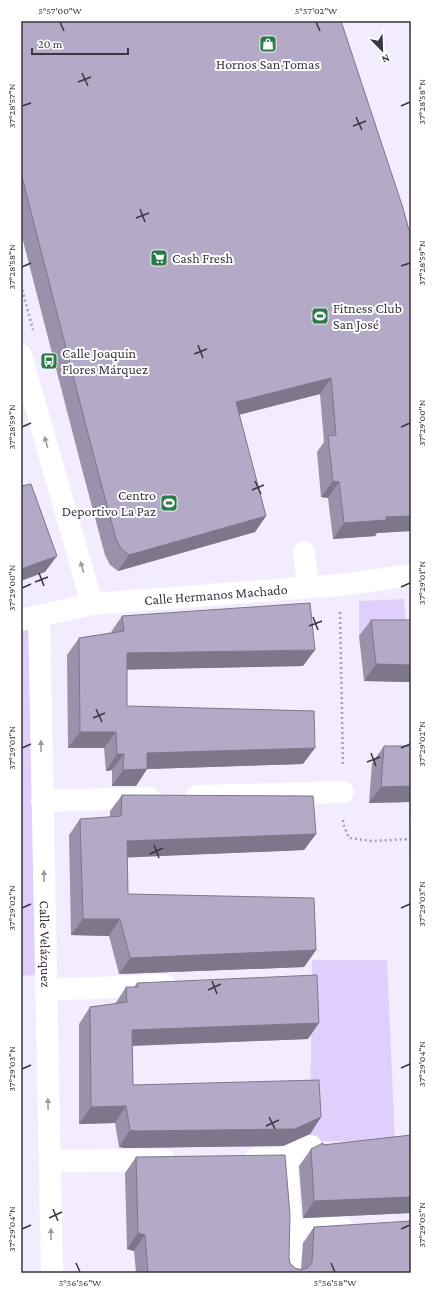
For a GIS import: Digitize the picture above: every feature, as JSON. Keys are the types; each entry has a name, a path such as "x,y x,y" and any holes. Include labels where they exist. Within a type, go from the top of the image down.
{"street":[{"path":"21,356 92,604"},
{"path":"304,552 308,587"},
{"name":"Calle Hermanos Machado","path":"30,618 92,604 308,587 411,575"},
{"name":"Calle Velázquez","path":"30,618 42,801 52,1273"},
{"path":"42,801 343,792"},
{"path":"46,990 186,984"},
{"path":"239,1159 286,1158 310,1146"},
{"path":"286,1158 291,1231 290,1273"},
{"path":"50,1161 184,1159"},
{"path":"291,1231 365,1227"}],"shaded area":[{"path":"404,599 407,637 359,636 359,601"},
{"path":"39,616 46,974 21,976 21,620"},
{"path":"312,960 387,960 395,1142 310,1141"}],"building":[{"path":"21,21 341,21 402,205 411,237 411,516 386,517 386,520 344,523 339,482 333,481 328,436 336,435 331,378 236,402 266,516 129,555 121,549 116,539 94,457 21,173"},
{"path":"31,484 57,556 21,569 21,486"},
{"path":"310,603 315,650 127,653 127,706 314,711 315,748 147,753 147,769 123,770 124,754 117,754 116,732 80,732 79,638 124,631 122,616"},
{"path":"371,620 411,620 411,665 376,664"},
{"path":"384,746 411,746 411,786 381,787"},
{"path":"122,795 313,796 316,834 127,841 128,894 314,898 316,950 130,958 120,919 83,919 80,819 121,816"},
{"path":"317,975 319,1023 132,1030 133,1085 319,1080 321,1117 295,1129 136,1131 130,1130 126,1106 91,1107 90,1007 127,1002 126,987 138,987 137,983"},
{"path":"411,1135 411,1197 314,1201 311,1149 323,1143 323,1145"},
{"path":"285,1155 290,1215 289,1257 290,1263 295,1268 300,1270 307,1268 312,1263 314,1227 411,1221 411,1273 148,1273 145,1235 138,1233 136,1157"}],"place":[{"name":"Hornos San Tomas","path":"268,44"},
{"name":"Cash Fresh","path":"159,258"},
{"name":"Fitness Club San José","path":"320,316"},
{"name":"Calle Joaquin Flores Márquez","path":"49,361"},
{"name":"Centro Deportivo La Paz","path":"169,503"}]}
